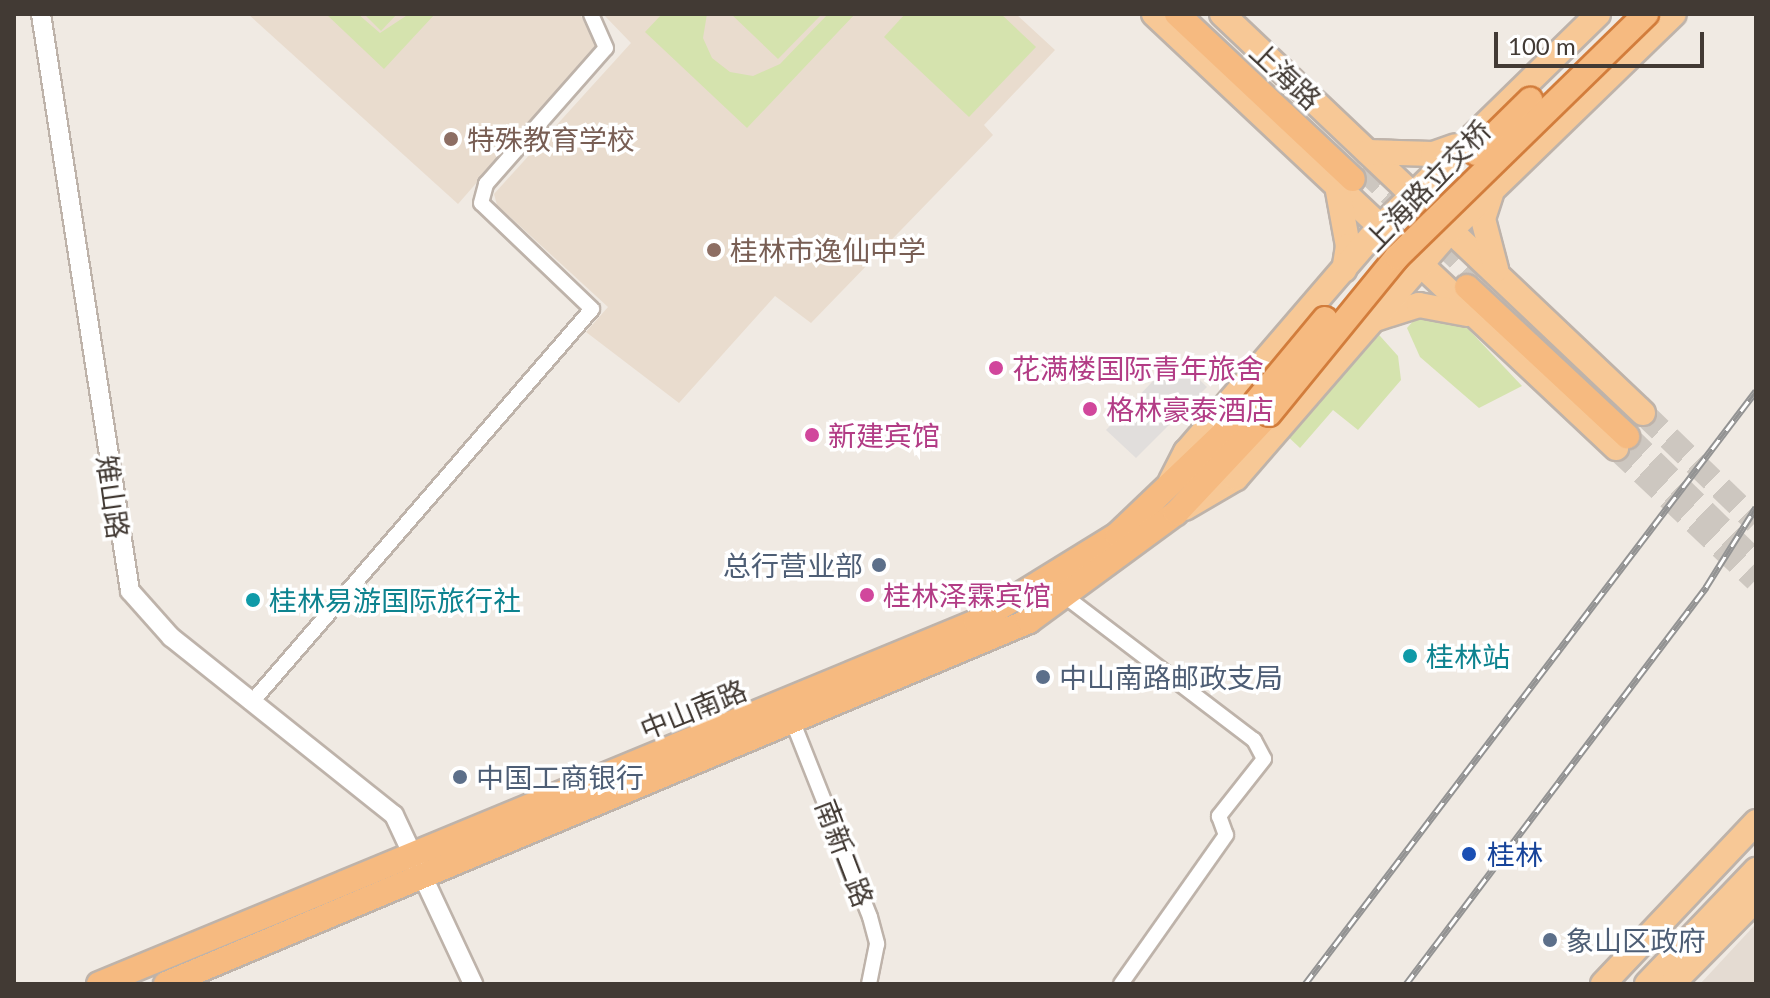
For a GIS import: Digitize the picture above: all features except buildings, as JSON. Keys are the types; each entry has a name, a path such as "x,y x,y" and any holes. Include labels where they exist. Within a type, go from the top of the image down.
{"highway":[{"name":"上海路","path":"1177,14 1355,172"},
{"name":"上海路","path":"1199,14 1355,172"},
{"name":"上海路立交桥","path":"1262,408 1385,246 1623,14"},
{"name":"上海路立交桥","path":"1262,408 1397,257 1646,14"},
{"path":"1481,280 1631,430"},
{"name":"中山南路","path":"99,984 794,725 986,643 1066,597 1170,505 1262,408"},
{"name":"中山南路","path":"166,984 420,865 976,622 1051,581 1170,505"}],"main road":[{"path":"1154,14 1355,172 1412,192 1451,230 1481,280"},
{"path":"1222,14 1355,172 1379,228 1473,316 1631,430"},
{"path":"1170,505 1186,452 1379,228 1459,146 1598,14"},
{"path":"1170,505 1236,478 1451,230 1674,14"},
{"path":"1355,172 1459,146"},
{"path":"1344,270 1346,220 1355,172"},
{"path":"1481,280 1483,219 1497,184"},
{"path":"1369,322 1419,305 1473,316"},
{"path":"1603,984 1756,822"},
{"path":"1623,984 1756,845"},
{"path":"1647,984 1756,870"},
{"path":"1672,984 1756,899"}],"street":[{"name":"雉山路","path":"41,14 130,591 147,616 251,703 368,789 394,815 473,984"},
{"path":"251,703 592,309 481,203 486,184 606,48 591,14"},
{"path":"1066,597 1254,740 1264,759 1219,816 1226,835 1121,984"},
{"name":"南新二路","path":"794,725 870,917 877,944 869,984"}],"shaded area":[{"name":"特殊教育学校","path":"248,14 580,14 596,46 458,204"},
{"name":"桂林市逸仙中学","path":"603,14 1016,14 1055,50 984,125 993,135 811,323 775,296 679,403 586,332 608,307 497,205 494,194 631,43"},
{"path":"1176,357 1207,387 1136,458 1106,430"},
{"path":"1756,924 1756,984 1700,984 1753,927"}],"green space":[{"path":"326,14 358,14 380,33 409,14 435,14 384,69"},
{"path":"364,14 397,14 381,31"},
{"path":"662,14 707,14 703,38 712,58 730,72 753,76 780,64 828,14 855,14 747,128 645,32"},
{"path":"731,14 822,14 778,59"},
{"path":"905,14 1001,14 1036,47 969,117 884,37"},
{"path":"1422,311 1456,316 1522,386 1479,408 1420,357 1407,328"},
{"path":"1372,327 1398,356 1401,380 1358,430 1333,410 1300,448 1283,432"}],"tunnel":[{"path":"1363,168 1477,277"},
{"path":"1643,413 1756,522"},
{"path":"1627,436 1756,562"},
{"path":"1616,448 1756,580"}],"railway":[{"path":"1305,984 1756,391"},
{"path":"1406,984 1706,587 1756,507"}],"place":[{"name":"特殊教育学校","path":"451,139"},
{"name":"桂林市逸仙中学","path":"714,250"},
{"name":"花满楼国际青年旅舍","path":"996,368"},
{"name":"格林豪泰酒店","path":"1090,409"},
{"name":"新建宾馆","path":"812,435"},
{"name":"总行营业部","path":"879,565"},
{"name":"桂林泽霖宾馆","path":"867,595"},
{"name":"桂林易游国际旅行社","path":"253,600"},
{"name":"桂林站","path":"1410,656"},
{"name":"中山南路邮政支局","path":"1043,677"},
{"name":"中国工商银行","path":"460,777"},
{"name":"桂林","path":"1469,854"},
{"name":"象山区政府","path":"1550,940"}]}
